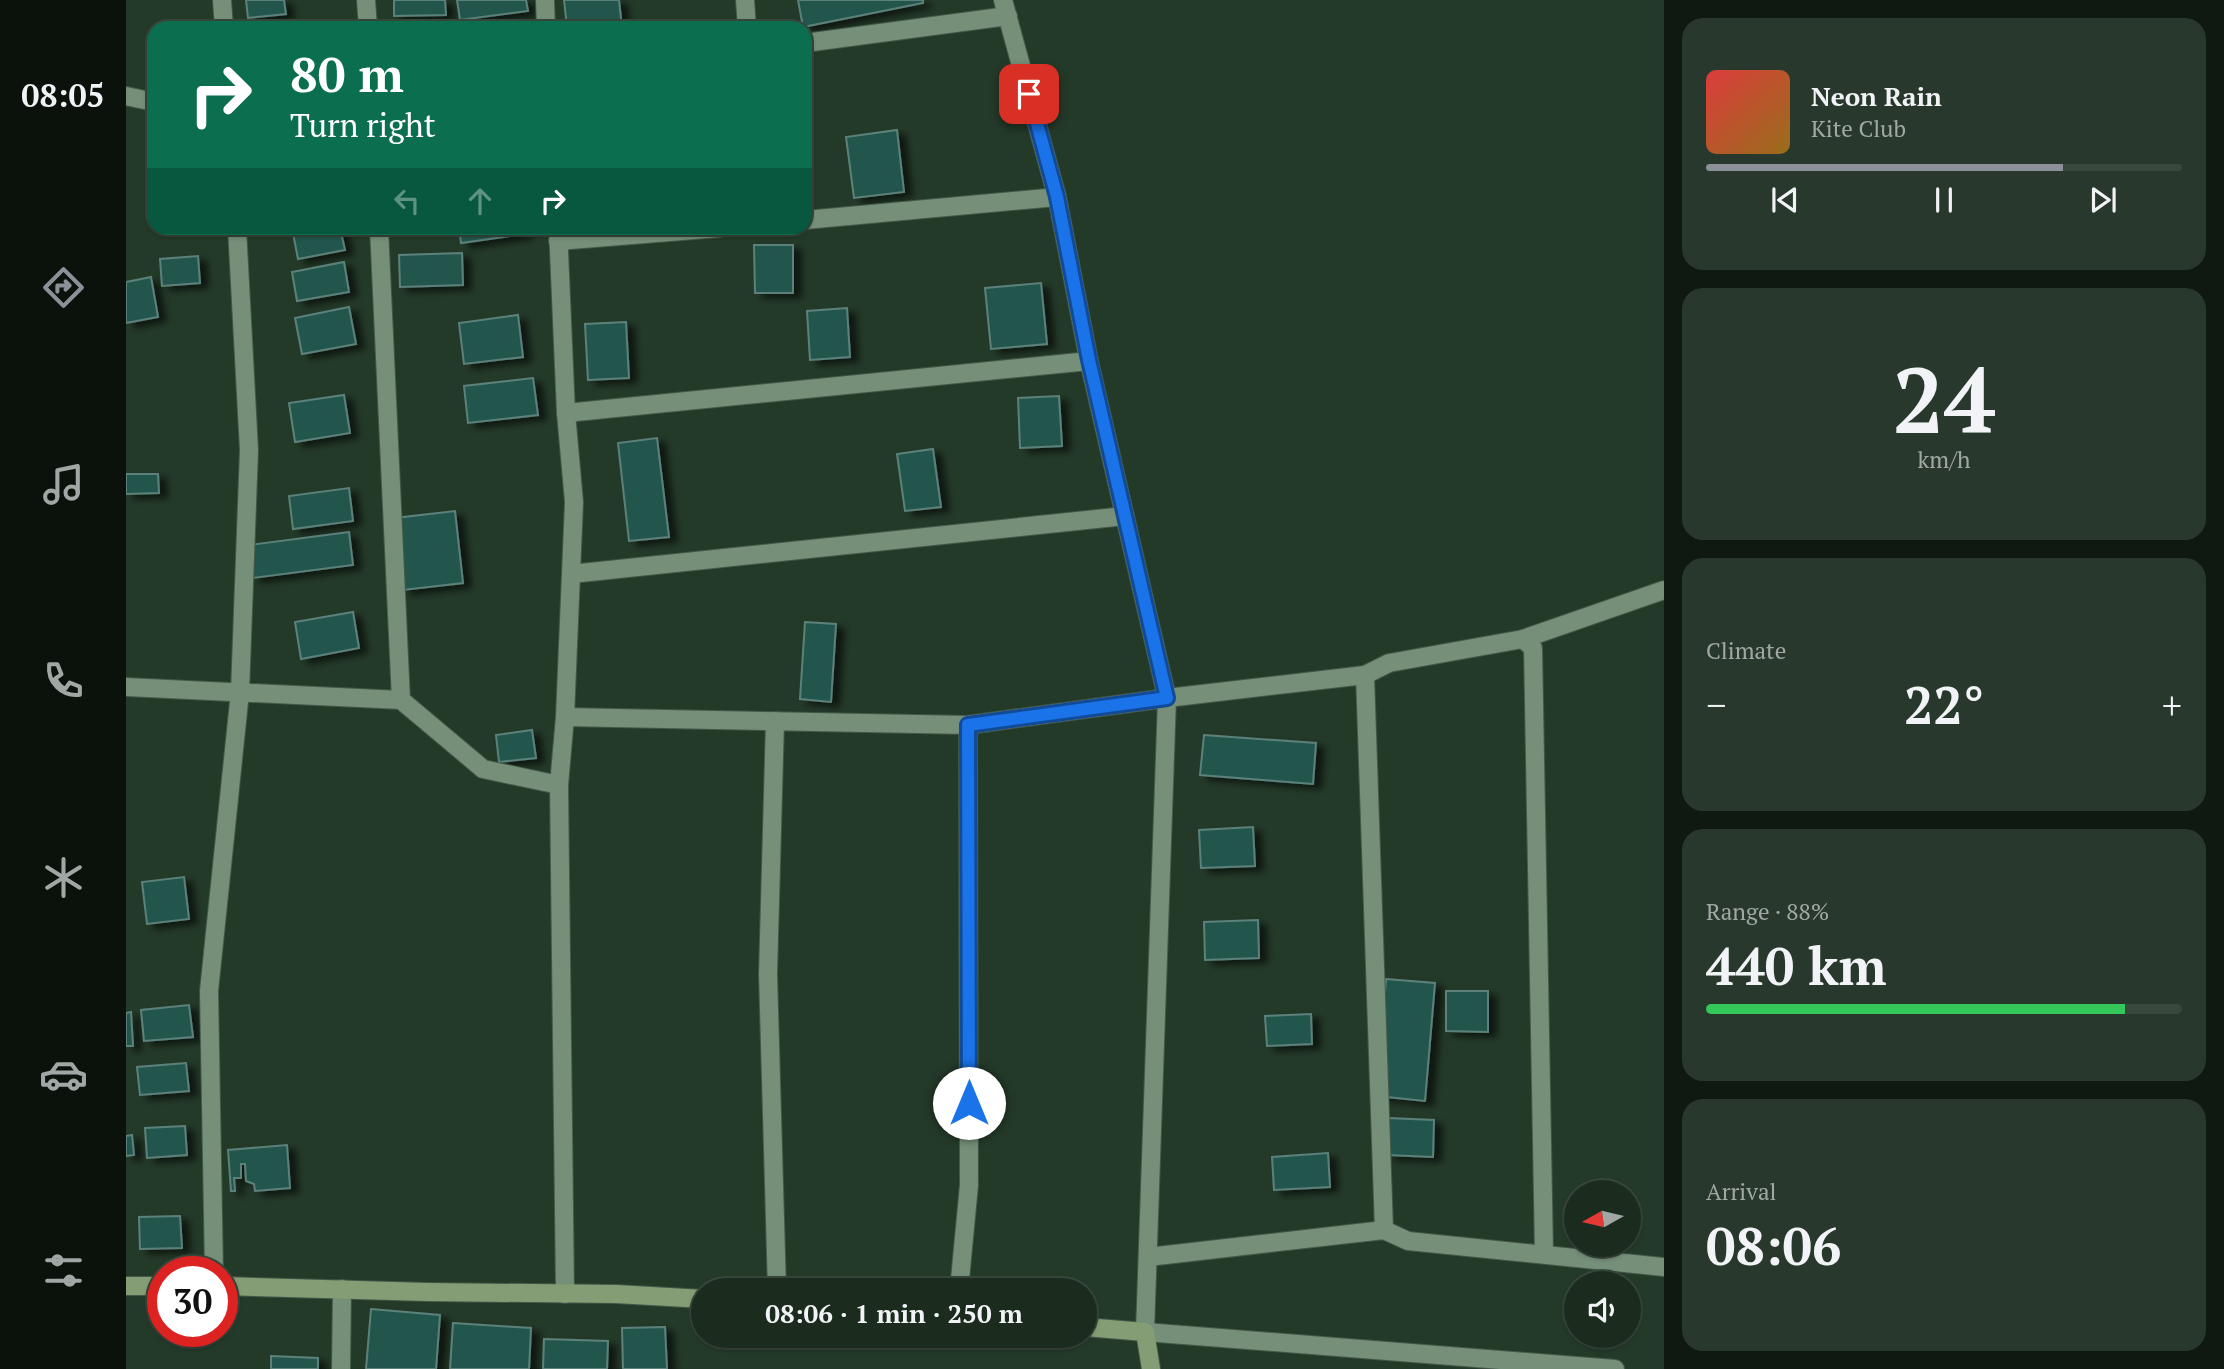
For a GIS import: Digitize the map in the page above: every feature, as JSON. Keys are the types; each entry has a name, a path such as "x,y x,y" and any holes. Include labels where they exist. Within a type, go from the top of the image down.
{"street":[{"path":"222,0 224,21"},
{"path":"366,0 368,21"},
{"path":"545,0 546,21"},
{"path":"745,0 746,21"},
{"path":"812,42 1005,8 1057,197 1089,360 1167,698 1145,1332 1151,1369"},
{"path":"126,96 147,100"},
{"path":"812,219 1057,197"},
{"path":"214,1256 209,991 240,692 249,450 236,235"},
{"path":"379,235 401,700"},
{"path":"558,235 566,413 574,502 565,717 559,785 565,1294"},
{"path":"566,413 1089,360"},
{"path":"571,574 1125,516"},
{"path":"565,717 968,725 1365,675 1389,663 1522,639 1662,598"},
{"path":"1522,639 1533,648 1544,1253"},
{"path":"1365,675 1384,1230"},
{"path":"126,687 401,700 484,769 559,785"},
{"path":"775,721 768,974 777,1278"},
{"path":"960,1278 969,1185 968,725"},
{"path":"1148,1257 1384,1230 1408,1241 1664,1267"},
{"path":"126,1286 147,1286"},
{"path":"238,1286 691,1299"},
{"path":"341,1369 342,1289"},
{"path":"1097,1329 1615,1369"}],"building":[{"path":"246,0 284,0 286,14 248,18"},
{"path":"394,0 445,0 446,15 394,16"},
{"path":"457,0 526,0 528,11 460,20"},
{"path":"564,0 619,0 621,21 566,21"},
{"path":"798,0 923,0 923,3 812,25 812,21 802,21"},
{"path":"897,130 904,192 854,198 846,137"},
{"path":"293,235 342,235 345,250 298,259"},
{"path":"460,235 517,235 461,243"},
{"path":"754,245 793,245 793,293 755,293"},
{"path":"462,253 463,285 400,287 399,255"},
{"path":"198,256 200,283 162,286 160,259"},
{"path":"344,262 349,292 297,301 292,272"},
{"path":"151,277 158,317 126,323 126,282"},
{"path":"1041,283 1047,344 991,349 985,288"},
{"path":"349,307 356,344 302,354 295,318"},
{"path":"847,308 850,357 810,360 807,311"},
{"path":"518,315 523,357 464,364 459,323"},
{"path":"626,322 629,378 588,380 585,324"},
{"path":"533,378 538,415 468,423 464,386"},
{"path":"344,395 350,433 295,442 289,403"},
{"path":"1059,396 1062,446 1020,448 1018,398"},
{"path":"657,438 669,537 629,541 618,443"},
{"path":"933,449 941,507 905,511 897,454"},
{"path":"126,474 158,474 159,493 126,494"},
{"path":"349,488 353,521 293,529 289,496"},
{"path":"455,511 463,583 403,590 395,518"},
{"path":"349,532 353,565 253,578 249,545"},
{"path":"353,612 359,648 301,659 295,622"},
{"path":"805,622 836,624 831,702 800,699"},
{"path":"532,730 536,758 499,762 496,735"},
{"path":"1204,735 1316,743 1313,784 1200,775"},
{"path":"1253,827 1255,866 1201,868 1199,830"},
{"path":"184,877 189,919 147,924 142,882"},
{"path":"1258,920 1259,958 1205,960 1204,922"},
{"path":"1386,979 1435,983 1425,1101 1377,1096"},
{"path":"1446,991 1488,991 1488,1032 1446,1031"},
{"path":"189,1005 193,1037 144,1041 141,1010"},
{"path":"131,1012 133,1046 126,1046 126,1013"},
{"path":"1311,1014 1312,1044 1267,1046 1265,1016"},
{"path":"186,1063 189,1091 140,1095 137,1067"},
{"path":"1388,1118 1434,1120 1433,1157 1387,1155"},
{"path":"185,1126 187,1155 147,1158 145,1128"},
{"path":"132,1135 134,1155 126,1156 126,1136"},
{"path":"287,1145 290,1188 255,1191 254,1184 246,1181 245,1164 241,1164 241,1178 234,1178 235,1191 231,1191 228,1150"},
{"path":"1328,1153 1330,1187 1274,1190 1272,1157"},
{"path":"180,1216 182,1248 140,1249 139,1217"},
{"path":"371,1309 440,1315 436,1369 366,1369"},
{"path":"453,1323 531,1328 529,1369 450,1369"},
{"path":"665,1327 667,1369 623,1369 622,1328"},
{"path":"544,1339 608,1341 607,1369 543,1369"},
{"path":"271,1356 318,1358 318,1369 271,1369"}],"route":[{"path":"969,1103 968,725 1167,698 1089,360 1057,197 1029,94"}]}
